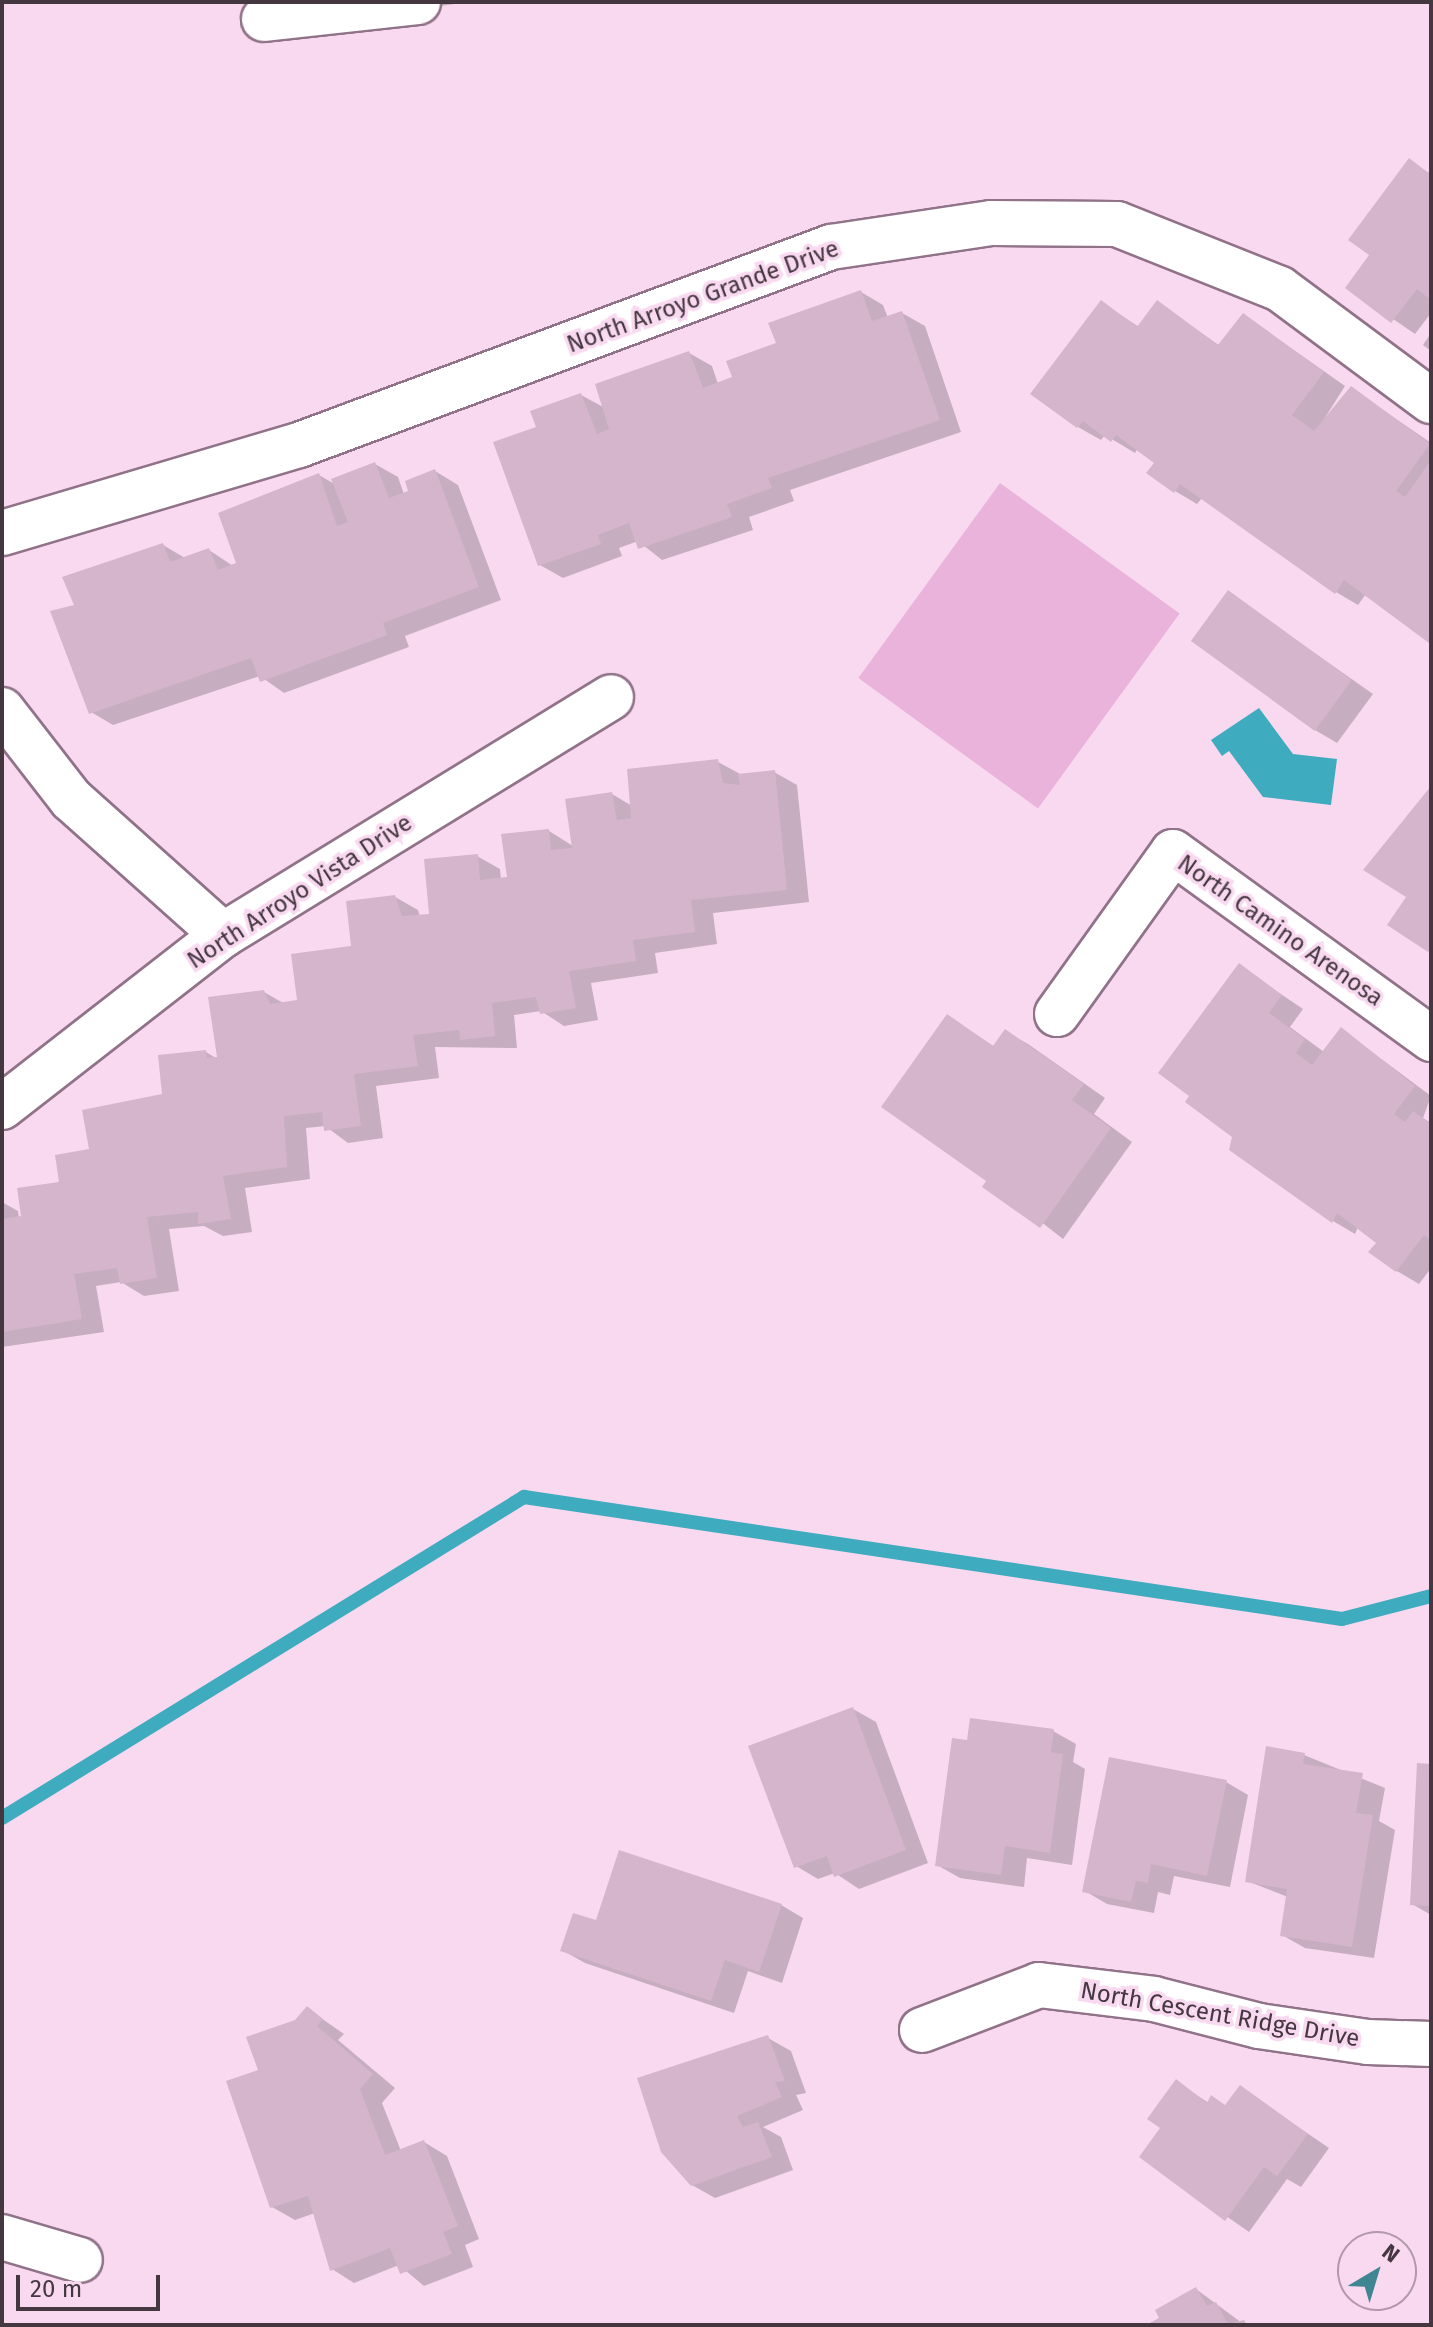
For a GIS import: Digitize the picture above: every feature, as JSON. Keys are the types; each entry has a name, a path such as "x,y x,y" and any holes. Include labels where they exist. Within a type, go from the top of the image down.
{"street":[{"path":"264,19 418,2"},
{"name":"North Arroyo Grande Drive","path":"2,533 299,445 831,247 991,223 1117,224 1280,289 1431,401"},
{"name":"North Arroyo Vista Drive","path":"2,1107 223,935 611,697"},
{"path":"2,710 71,799 223,935"},
{"name":"North Camino Arenosa","path":"1057,1014 1173,852 1431,1039"},
{"name":"North Cescent Ridge Drive","path":"922,2030 1039,1985 1154,1999 1259,2026 1368,2042 1431,2044"},
{"path":"2,2237 80,2260"}],"shaded area":[{"path":"1000,483 1180,613 1038,808 858,678"}],"water":[{"path":"1259,708 1293,754 1337,759 1331,805 1263,797 1229,751 1222,756 1211,740"}],"building":[{"path":"1409,158 1431,175 1431,300 1417,289 1391,323 1345,288 1369,255 1348,240"},
{"path":"861,290 872,321 902,311 940,420 768,478 772,488 727,504 732,517 638,549 629,523 598,535 601,544 538,566 493,442 536,427 530,411 581,393 597,434 609,429 595,384 689,351 703,388 732,377 726,361 776,343 768,323"},
{"path":"1101,300 1137,327 1157,300 1218,345 1243,313 1324,372 1292,415 1314,431 1351,386 1430,444 1396,491 1405,497 1431,460 1429,643 1344,580 1335,594 1180,484 1174,493 1146,473 1154,463 1116,435 1111,442 1083,421 1077,428 1030,394"},
{"path":"375,462 389,498 408,491 405,481 435,469 479,587 383,623 387,635 260,682 251,658 89,714 50,611 74,605 62,577 163,543 170,562 209,548 218,570 236,563 218,513 319,473 337,526 348,522 331,479"},
{"path":"1228,590 1352,680 1315,731 1191,641"},
{"path":"718,759 723,783 740,785 738,774 775,770 787,890 691,900 695,932 633,940 636,961 569,971 576,1008 540,1014 536,997 492,1003 495,1036 460,1040 459,1030 413,1035 418,1066 354,1074 361,1126 324,1131 322,1112 284,1116 287,1167 223,1176 231,1219 198,1224 198,1212 147,1217 157,1278 120,1284 117,1268 74,1274 82,1319 2,1332 2,1219 21,1216 17,1188 59,1182 55,1155 89,1149 82,1110 162,1094 158,1055 206,1050 207,1058 217,1057 208,997 264,990 270,1004 297,1000 291,954 351,946 346,901 395,895 402,916 429,914 424,859 478,854 480,880 507,877 501,834 549,829 551,850 572,848 565,799 612,792 617,820 631,818 627,769"},
{"path":"1431,786 1431,947 1428,952 1387,925 1406,897 1363,870"},
{"path":"1239,963 1282,995 1269,1013 1305,1039 1296,1053 1312,1065 1341,1027 1415,1086 1394,1114 1405,1122 1413,1111 1431,1124 1431,1240 1424,1235 1396,1272 1368,1252 1376,1243 1337,1213 1332,1223 1229,1150 1232,1137 1185,1102 1189,1096 1158,1073"},
{"path":"947,1014 993,1046 1005,1029 1084,1084 1072,1100 1111,1128 1040,1228 982,1187 986,1181 881,1107"},
{"path":"853,1707 906,1850 834,1877 827,1856 794,1868 748,1746"},
{"path":"970,1718 1054,1729 1051,1752 1063,1754 1050,1853 1005,1846 1001,1875 935,1866 952,1738 967,1740"},
{"path":"1266,1746 1305,1753 1303,1764 1363,1773 1356,1813 1373,1815 1352,1947 1280,1936 1287,1889 1245,1882"},
{"path":"1109,1757 1227,1780 1207,1876 1151,1864 1148,1883 1136,1881 1131,1902 1082,1892"},
{"path":"1417,1763 1431,1764 1431,1906 1410,1905"},
{"path":"619,1850 782,1904 759,1972 725,1960 711,2001 560,1951 573,1913 596,1920"},
{"path":"307,2006 323,2019 317,2026 373,2074 360,2089 385,2155 424,2140 458,2226 443,2232 452,2254 400,2274 390,2248 330,2271 308,2196 270,2208 226,2081 258,2070 246,2037 295,2020"},
{"path":"768,2035 785,2081 775,2082 782,2097 737,2116 743,2127 758,2122 772,2157 691,2186 661,2152 637,2078"},
{"path":"1176,2079 1207,2103 1211,2095 1225,2105 1240,2085 1308,2134 1277,2176 1264,2167 1225,2221 1139,2157 1160,2128 1147,2119"},
{"path":"1196,2287 1207,2306 1216,2302 1228,2324 1244,2320 1247,2325 1146,2325 1159,2318 1155,2310"}],"waterway":[{"path":"2,1818 524,1497 1342,1619 1431,1596"}]}
